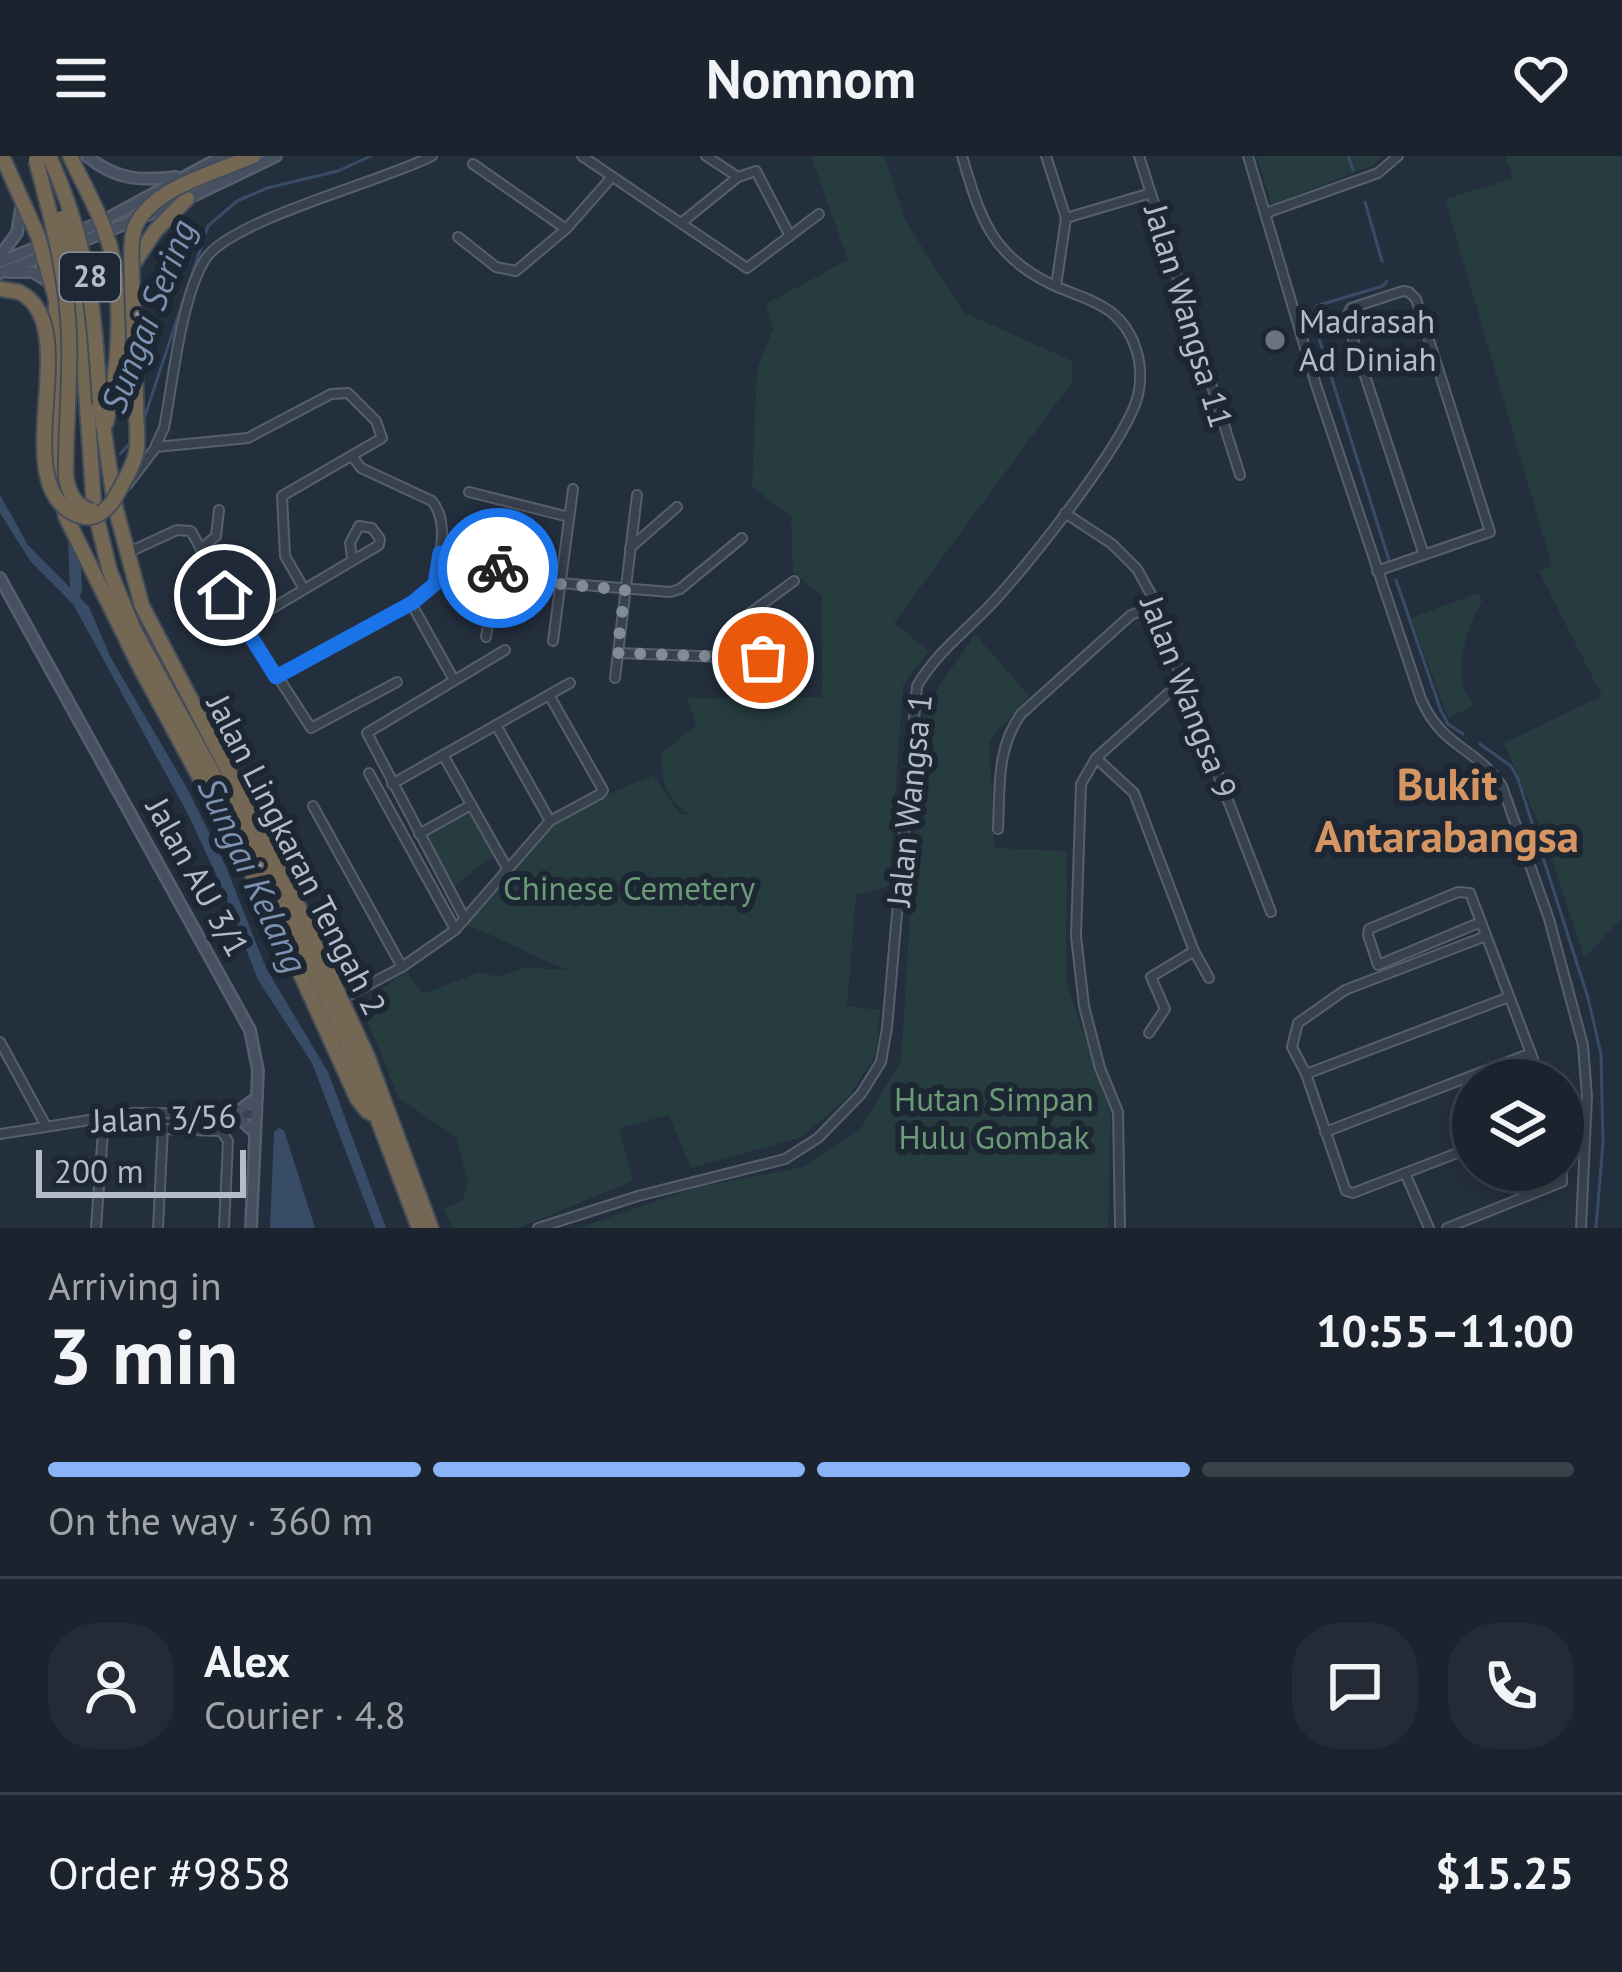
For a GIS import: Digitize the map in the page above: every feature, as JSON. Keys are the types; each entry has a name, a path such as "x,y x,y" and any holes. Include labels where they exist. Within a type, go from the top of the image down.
{"highway":[{"path":"2,156 44,250 55,292 56,463 66,517 272,911 357,1098 377,1116"},
{"path":"0,289 19,292 39,306 46,330 45,449 50,483 77,515 87,518 108,509 136,452 132,259 136,226 167,195 253,156"},
{"path":"40,158 66,291 70,365 66,478 82,508 108,509"},
{"name":"Jalan Lingkaran Tengah 2","path":"40,158 73,258 83,317 94,507 110,572 134,630 283,901 377,1116 418,1228"},
{"name":"Jalan Lingkaran Tengah 2","path":"40,158 71,207 92,283 108,509 154,635 293,895 342,999 431,1228"},
{"path":"24,205 51,220 68,214 78,199 73,163"},
{"path":"73,163 104,227 115,275 114,380 104,429"},
{"path":"117,327 131,264 155,231 188,199"},
{"path":"55,292 62,276 82,265 103,273 115,301"}],"main road":[{"path":"87,156 114,175 129,179 183,176"},
{"path":"104,227 223,156"},
{"path":"0,273 44,250 188,199 276,156"},
{"path":"0,259 17,233 24,205"},
{"path":"0,259 44,250"},
{"path":"0,273 33,272 55,292"},
{"name":"Jalan AU 3/1","path":"0,578 244,1016 256,1057 251,1228"},
{"path":"256,1136 235,1114 257,1097"}],"street":[{"path":"108,509 156,446 164,428 191,293 206,258 220,244 309,202 432,156"},
{"path":"582,156 747,268 819,214"},
{"path":"706,156 738,177"},
{"name":"Jalan Wangsa 1","path":"538,1228 638,1196 785,1159 818,1138 861,1094 881,1062 917,686 933,662 994,602 1065,512 1132,413 1139,390 1138,352 1127,328 1109,310 1024,271 1000,250 978,206 962,156"},
{"path":"1046,156 1066,218 1056,286"},
{"name":"Jalan Wangsa 11","path":"1139,156 1240,476"},
{"path":"1248,156 1377,571 1431,723 1493,772 1502,786 1549,919 1583,1045 1587,1097 1581,1228"},
{"path":"1266,213 1378,173 1398,156"},
{"path":"472,164 566,230"},
{"path":"681,223 752,171 759,173 790,236"},
{"path":"458,237 505,272 526,265 566,230 612,177"},
{"path":"1066,218 1151,193"},
{"path":"1377,571 1487,536 1489,525 1416,299 1402,291 1347,312 1424,555"},
{"path":"156,446 248,438 341,391 348,393 381,429 382,438 282,496 285,556 304,589"},
{"path":"276,677 412,603 435,584 442,520 432,501 362,468 352,456"},
{"path":"108,462 122,476 136,473"},
{"path":"553,641 573,489"},
{"path":"469,492 568,517"},
{"path":"614,678 637,495"},
{"path":"630,548 676,506"},
{"path":"202,548 216,536 219,510"},
{"name":"Jalan Wangsa 9","path":"1065,512 1112,544 1137,569 1157,605 1271,912"},
{"path":"244,625 379,545 372,528 359,526 350,543 352,559"},
{"path":"126,553 184,529 190,531 311,728 397,682"},
{"path":"440,553 560,584 670,592 680,589 742,538"},
{"path":"486,637 498,568"},
{"path":"722,657 725,634 731,627 794,581"},
{"path":"412,603 454,680"},
{"path":"998,830 1001,748 1009,730 1131,615 1157,605"},
{"path":"465,919 367,733 505,650"},
{"path":"617,653 805,660"},
{"path":"1120,1228 1118,1112 1100,1068 1084,1006 1076,936 1082,784 1096,758 1182,681"},
{"path":"392,784 570,683"},
{"path":"342,999 402,967 455,930 550,821 603,790 549,695"},
{"path":"496,725 550,821"},
{"path":"443,755 507,868"},
{"path":"1096,758 1134,793 1194,951 1209,978"},
{"path":"369,773 455,930"},
{"path":"419,834 472,805"},
{"path":"313,806 402,967"},
{"path":"1480,922 1378,965 1367,932 1458,892 1470,893 1533,1059"},
{"path":"1452,1155 1353,1193 1346,1191 1292,1047 1294,1032 1298,1023 1326,1001 1486,936"},
{"path":"1149,1033 1165,1010 1151,977 1194,951"},
{"path":"1306,1075 1509,997"},
{"path":"0,1042 46,1126"},
{"path":"1324,1132 1531,1053"},
{"name":"Jalan 3/56","path":"0,1134 166,1112 256,1114"},
{"path":"96,1228 104,1117"},
{"path":"158,1228 163,1128"},
{"path":"103,1132 221,1131 229,1141 224,1228"},
{"path":"1405,1173 1429,1228"},
{"path":"1448,1228 1540,1191"}],"green space":[{"name":"Chinese Cemetery","path":"811,156 884,156 905,220 963,312 1072,361 1072,382 894,623 929,651 903,685 889,886 856,895 847,1006 880,1010 876,1055 849,1096 802,1137 691,1168 669,1115 619,1128 633,1181 518,1228 453,1228 443,1209 463,1201 468,1181 456,1137 399,1098 360,1003 407,972 423,994 480,972 499,977 526,967 571,971 466,925 534,842 596,800 653,775 680,814 692,815 671,797 661,761 662,752 696,726 687,698 822,697 822,596 793,572 791,516 752,487 757,369 773,329 766,304 848,260"},
{"path":"1256,156 1384,156 1373,165 1272,205"},
{"path":"1505,156 1622,156 1622,918 1584,958 1547,844 1504,743 1602,696 1539,571 1552,566 1445,199 1514,178"},
{"path":"1478,593 1482,601 1466,639 1462,668 1474,705 1448,718 1411,618"},
{"name":"Hutan Simpan Hulu Gombak","path":"975,634 1029,696 989,741 995,848 1067,851 1066,982 1111,1114 1108,1228 578,1228 699,1187 803,1167 862,1127 901,1060 923,710"},
{"path":"468,811 493,856 454,886 426,836"}],"water":[{"path":"0,495 28,545 89,607 111,658 187,788 226,867 266,968 328,1072 386,1228 375,1228 312,1063 258,980 189,816 73,604 31,562 0,513"},
{"path":"284,1130 315,1228 270,1228 274,1132"}],"waterway":[{"name":"Sungai Sering","path":"141,428 208,226 237,201 267,188 338,171 371,156"},
{"name":"Sungai Sering","path":"1348,156 1353,170"},
{"name":"Sungai Sering","path":"1365,202 1382,261"},
{"name":"Sungai Sering","path":"1387,281 1316,306 1312,316 1389,560"},
{"name":"Sungai Sering","path":"120,454 132,441"},
{"name":"Sungai Sering","path":"73,596 74,538"},
{"name":"Sungai Sering","path":"1396,580 1441,711 1448,724 1463,734"},
{"name":"Sungai Sering","path":"1480,744 1511,766 1518,779 1588,998 1601,1054 1603,1142 1596,1228"}],"way so far":[{"path":"498,568 560,584 625,590 617,653 763,658"}],"place":[{"name":"Madrasah Ad Diniah","path":"1275,340"}],"district":[{"name":"Bukit Antarabangsa","path":"1447,810"}],"route":[{"path":"225,595 276,677 412,603 435,584 440,553 498,568"}],"water label":[{"name":"Sungai Kelang","path":"253,875"}]}
